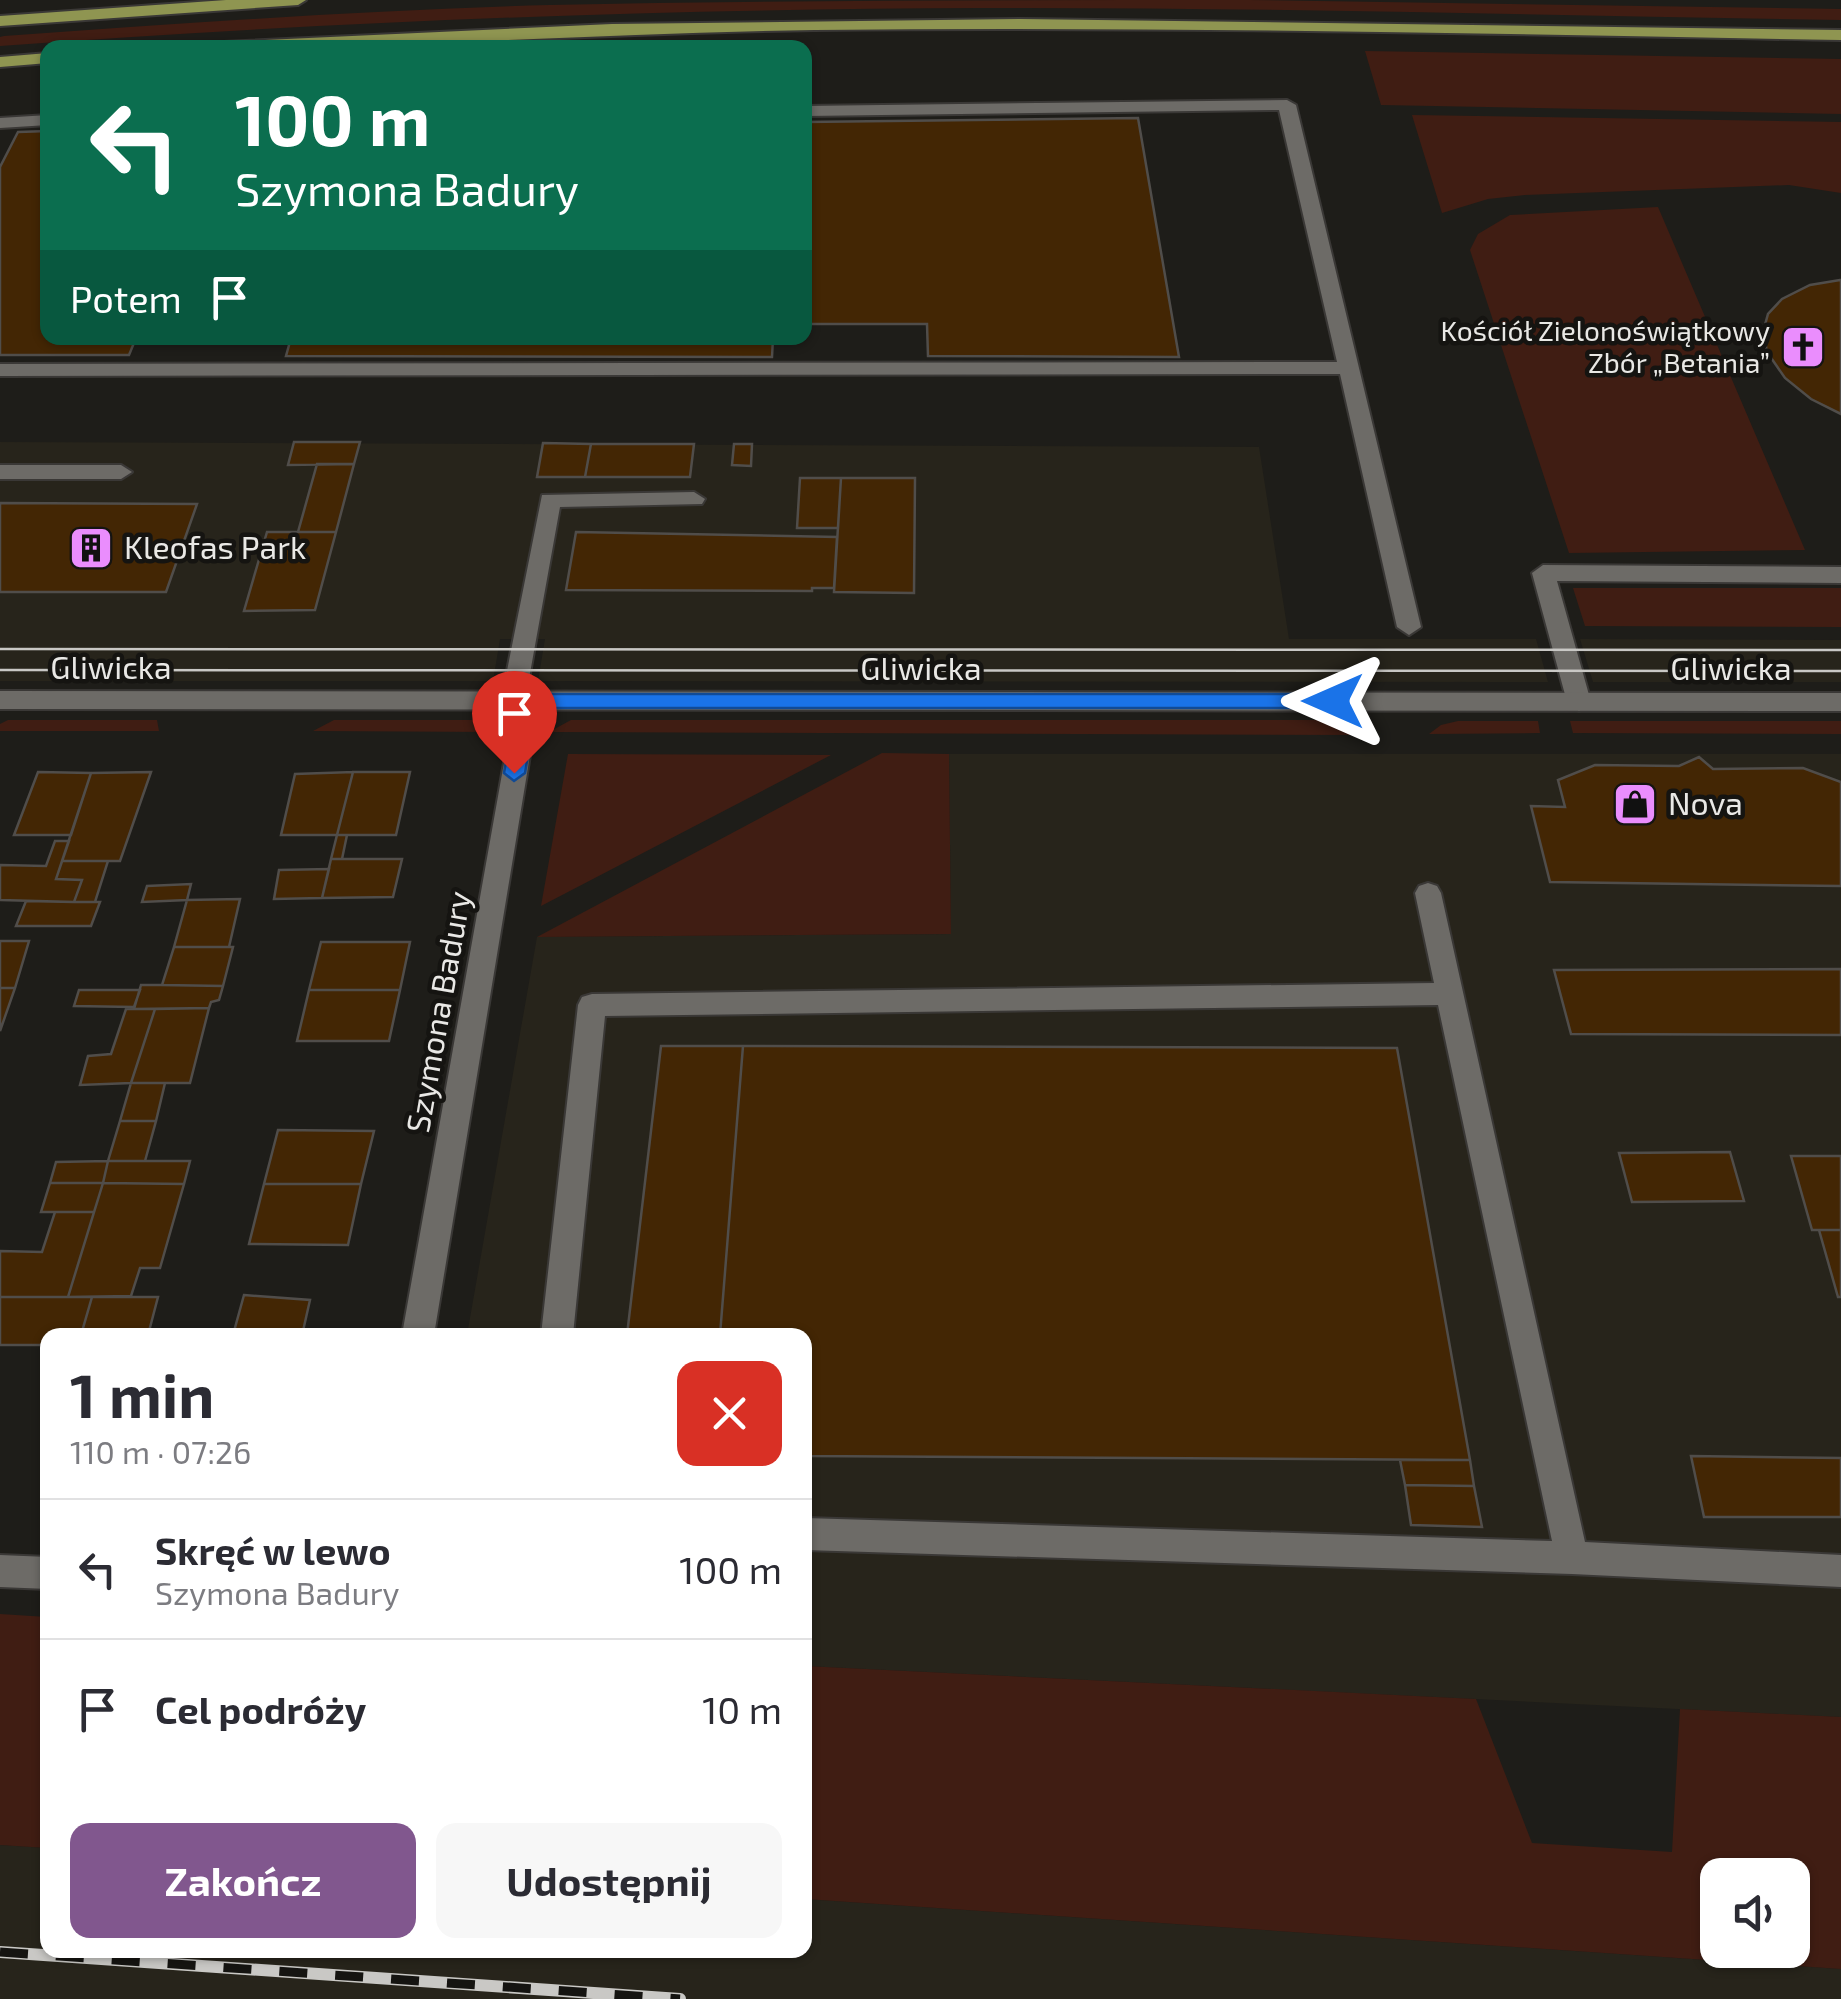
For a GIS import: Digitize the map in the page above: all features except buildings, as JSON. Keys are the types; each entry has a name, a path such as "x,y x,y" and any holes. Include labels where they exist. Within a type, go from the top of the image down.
{"main road":[{"path":"0,21 298,0"},
{"path":"353,40 541,30 879,23 1187,24 1841,38"},
{"path":"0,62 40,59"}],"street":[{"path":"812,111 1287,106 1410,627"},
{"path":"0,121 40,120"},
{"path":"0,370 1350,368"},
{"path":"0,472 120,472"},
{"name":"Szymona Badury","path":"419,1328 550,500 694,499"},
{"path":"1579,702 1543,573 1841,575"},
{"name":"Gliwicka","path":"0,700 1841,702"},
{"path":"1428,893 1572,1558"},
{"path":"557,1328 592,1005 1452,994"},
{"path":"812,1534 1572,1558 1841,1571"},
{"path":"0,1571 40,1574"}],"shaded area":[{"path":"1248,0 1841,9 1841,20 1195,9 857,9 490,18 40,40 40,43 0,46 0,37 4,36 277,18 481,7"},
{"path":"1365,51 1841,59 1841,114 1381,105"},
{"path":"1412,115 1841,122 1841,193 1789,185 1525,195 1488,199 1442,213"},
{"path":"1658,207 1805,550 1569,553 1470,250 1478,234 1510,215"},
{"path":"0,442 1259,447 1289,639 1536,639 1548,682 538,681 545,639 500,639 493,681 0,681"},
{"path":"1573,588 1841,588 1841,627 1585,626"},
{"path":"1580,639 1841,640 1841,682 1593,682"},
{"path":"8,720 157,720 159,731 0,731 0,724"},
{"path":"334,720 479,720 495,732 313,731"},
{"path":"571,720 1336,720 1361,735 549,732"},
{"path":"1458,721 1538,721 1540,733 1429,734 1441,725"},
{"path":"1570,721 1841,721 1841,734 1573,733"},
{"path":"882,753 949,754 951,934 537,937"},
{"path":"568,754 831,755 541,906"},
{"path":"949,754 1841,754 1841,1717 812,1666 812,1328 468,1328 537,937 951,934"},
{"path":"0,1614 40,1617 40,1848 0,1845"},
{"path":"812,1666 1476,1699 1532,1843 1672,1852 1680,1709 1841,1717 1841,1969 1810,1967 1810,1858 1700,1858 1700,1959 812,1899"},
{"path":"0,1845 40,1848 40,1958 812,1958 812,1899 1700,1959 1700,1968 1841,1969 1841,1999 0,1999"}],"tram line":[{"path":"0,649 1841,650"},
{"path":"0,670 1841,671"}],"railway":[{"path":"0,1952 40,1955"},
{"path":"87,1958 680,1999"}],"place":[{"name":"Kościół Zielonoświątkowy Zbór „Betania”","path":"1803,347"},
{"name":"Kleofas Park","path":"91,548"},
{"name":"Nova","path":"1635,804"}],"route":[{"path":"514,773 528,701 1333,701"}]}
